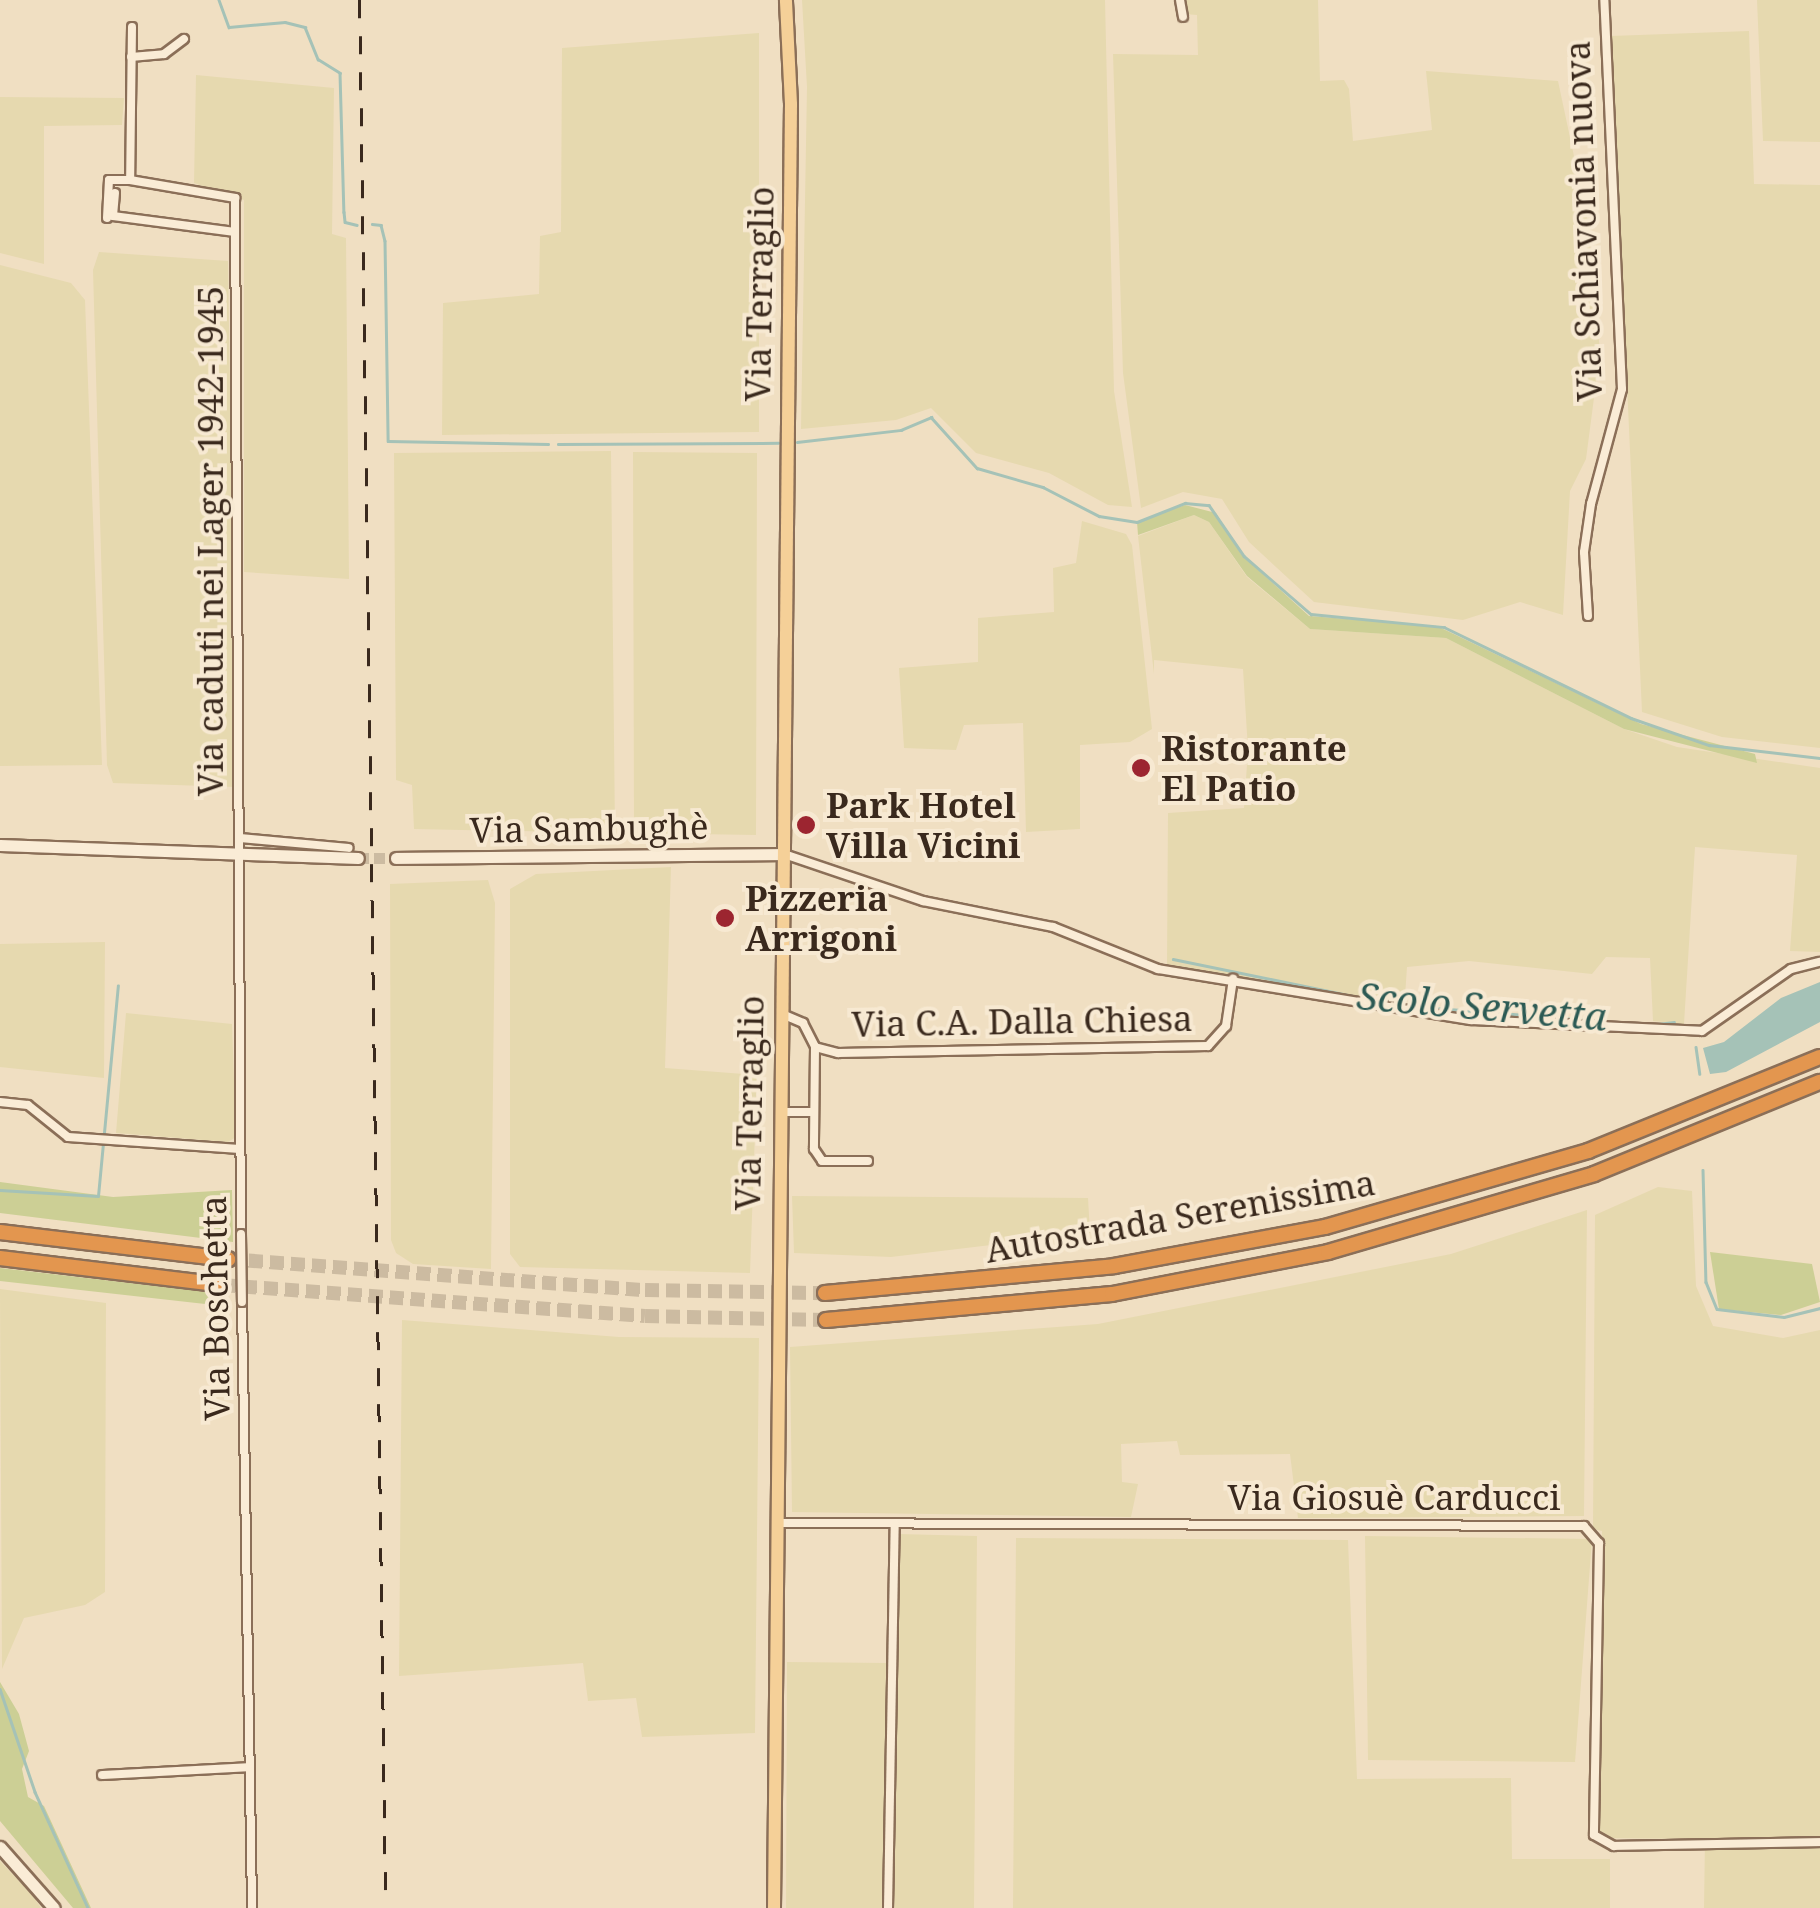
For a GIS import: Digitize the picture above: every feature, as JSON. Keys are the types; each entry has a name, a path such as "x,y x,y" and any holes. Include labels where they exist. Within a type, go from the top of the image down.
{"highway":[{"name":"Autostrada Serenissima","path":"825,1294 1114,1266 1325,1227 1588,1150 1820,1057"},
{"name":"Autostrada Serenissima","path":"826,1320 1112,1294 1328,1252 1594,1174 1820,1082"},
{"path":"0,1232 228,1260"},
{"path":"0,1258 222,1285"}],"main road":[{"name":"Via Terraglio","path":"774,1908 778,1112 791,104 786,0"}],"street":[{"path":"1180,0 1183,17"},
{"name":"Via Schiavonia nuova","path":"1588,616 1590,504 1622,389 1604,0"},
{"path":"107,218 109,180 130,180 132,27"},
{"path":"132,57 164,54 184,39"},
{"name":"Via caduti nei Lager 1942-1945","path":"130,180 235,198 239,844"},
{"path":"114,194 113,216 235,232"},
{"path":"0,846 239,844 353,853"},
{"name":"Via Boschetta","path":"239,844 252,1908"},
{"name":"Via Sambughè","path":"396,858 783,854"},
{"path":"783,854 923,901 1053,927 1158,969 1471,1020 1678,1034 1728,1019 1792,969 1820,962"},
{"name":"Via C.A. Dalla Chiesa","path":"780,1013 799,1020 815,1047 898,1054 1208,1046 1226,1026 1233,979"},
{"path":"815,1047 812,1112 822,1161 868,1161"},
{"path":"0,1102 28,1104 68,1136 240,1149"},
{"path":"778,1112 812,1112"},
{"name":"Via Giosuè Carducci","path":"776,1523 1584,1526 1599,1543 1594,1835 1601,1845 1820,1842"},
{"path":"888,1908 895,1523"},
{"path":"102,1774 248,1767"},
{"path":"0,1847 54,1908"}],"shaded area":[{"path":"802,0 1105,0 1114,391 1132,507 1108,505 1049,473 976,453 931,408 896,420 801,429 807,87"},
{"path":"1184,0 1318,0 1320,81 1344,80 1349,89 1353,141 1432,130 1426,71 1558,81 1588,222 1600,352 1586,459 1570,491 1563,615 1520,602 1463,620 1314,602 1249,542 1222,499 1183,492 1141,508 1123,373 1113,54 1198,55 1197,15 1185,14"},
{"path":"1757,0 1820,0 1820,142 1763,141"},
{"path":"1749,31 1754,184 1820,185 1820,748 1722,737 1642,712 1611,36"},
{"path":"759,33 759,432 442,435 443,303 539,294 540,236 561,232 562,48"},
{"path":"196,75 334,88 332,234 346,238 349,579 244,572 244,200 194,183"},
{"path":"0,97 124,98 122,125 44,126 44,264 0,253"},
{"path":"99,252 228,261 236,787 113,783 107,765 93,270"},
{"path":"0,265 71,283 85,300 102,765 0,766"},
{"path":"611,451 615,833 414,829 412,785 396,780 394,453"},
{"path":"633,452 757,453 756,835 634,833"},
{"path":"1194,515 1209,522 1247,577 1310,629 1446,638 1624,729 1677,747 1820,768 1820,952 1790,951 1797,855 1695,847 1684,1024 1653,1021 1650,958 1606,957 1592,974 1469,961 1407,967 1404,1011 1167,964 1168,813 1244,808 1248,750 1243,669 1154,660 1154,674 1138,536"},
{"path":"1082,521 1126,534 1132,545 1152,729 1130,742 1080,745 1080,829 1026,832 1023,723 964,725 956,750 904,748 899,668 978,662 978,618 1054,612 1053,568 1076,563"},
{"path":"671,867 665,1068 757,1075 750,1273 520,1267 510,1254 510,889 536,874"},
{"path":"488,880 495,903 491,1269 413,1264 396,1253 391,1240 390,884"},
{"path":"105,942 104,1078 0,1067 0,944"},
{"path":"1820,982 1820,1022 1726,1072 1710,1074 1703,1048 1724,1042 1781,998"},
{"path":"126,1013 232,1024 236,1137 228,1142 116,1133"},
{"path":"1658,1187 1692,1191 1696,1286 1713,1326 1783,1338 1820,1330 1820,1908 1704,1908 1705,1839 1596,1838 1602,1531 1593,1529 1595,1215"},
{"path":"792,1196 1088,1198 1090,1233 891,1257 794,1253"},
{"path":"1587,1210 1584,1516 1298,1518 1290,1454 1180,1455 1177,1441 1121,1444 1122,1482 1138,1484 1131,1517 792,1512 790,1347 1098,1324 1451,1254"},
{"path":"0,1289 106,1303 105,1592 85,1605 24,1618 2,1669"},
{"path":"402,1320 619,1337 759,1338 755,1733 642,1737 636,1698 588,1701 583,1663 399,1676"},
{"path":"898,1534 977,1536 974,1908 891,1908"},
{"path":"1365,1536 1592,1539 1575,1762 1368,1760"},
{"path":"1016,1538 1348,1540 1357,1779 1511,1778 1512,1859 1610,1859 1610,1908 1013,1908"},
{"path":"787,1662 886,1663 883,1908 786,1908"},
{"path":"0,1861 33,1896 41,1908 0,1908"}],"green space":[{"path":"1185,505 1216,513 1241,554 1309,616 1437,626 1641,724 1755,754 1757,763 1624,729 1446,638 1310,629 1247,576 1209,522 1194,515 1138,535 1137,522"},
{"path":"0,1182 113,1197 232,1190 233,1242 0,1213"},
{"path":"1710,1252 1812,1264 1820,1302 1781,1315 1719,1309"},
{"path":"0,1268 225,1294 223,1306 0,1281"},
{"path":"0,1682 19,1714 29,1751 22,1769 28,1797 44,1806 91,1908 73,1908 0,1821"}],"waterway":[{"path":"219,0 229,27 285,22 305,27 318,59 340,73 345,222 357,225"},
{"path":"372,224 381,225 385,241 388,441 548,444"},
{"path":"797,442 901,430 931,417 977,468 1043,487 1099,516 1137,522 1185,503 1209,505 1244,556 1311,614 1444,627 1631,718 1709,745 1820,758"},
{"path":"558,444 778,443"},
{"name":"Scolo Servetta","path":"1173,959 1372,1000"},
{"path":"0,1190 98,1196 118,986"},
{"name":"Scolo Servetta","path":"1410,1006 1641,1024"},
{"name":"Scolo Servetta","path":"1649,1025 1674,1022"},
{"name":"Scolo Servetta","path":"1696,1047 1700,1074"},
{"name":"Scolo Servetta","path":"1703,1170 1706,1282 1717,1309 1784,1317 1820,1308"},
{"path":"0,1689 35,1792 88,1908"}],"tunnel":[{"path":"358,858 396,858"},
{"path":"228,1259 645,1290 825,1293"},
{"path":"222,1285 645,1316 826,1320"}],"railway":[{"path":"360,0 386,1908"}],"place":[{"name":"Ristorante El Patio","path":"1141,768"},
{"name":"Park Hotel Villa Vicini","path":"806,825"},
{"name":"Pizzeria Arrigoni","path":"725,918"}]}
